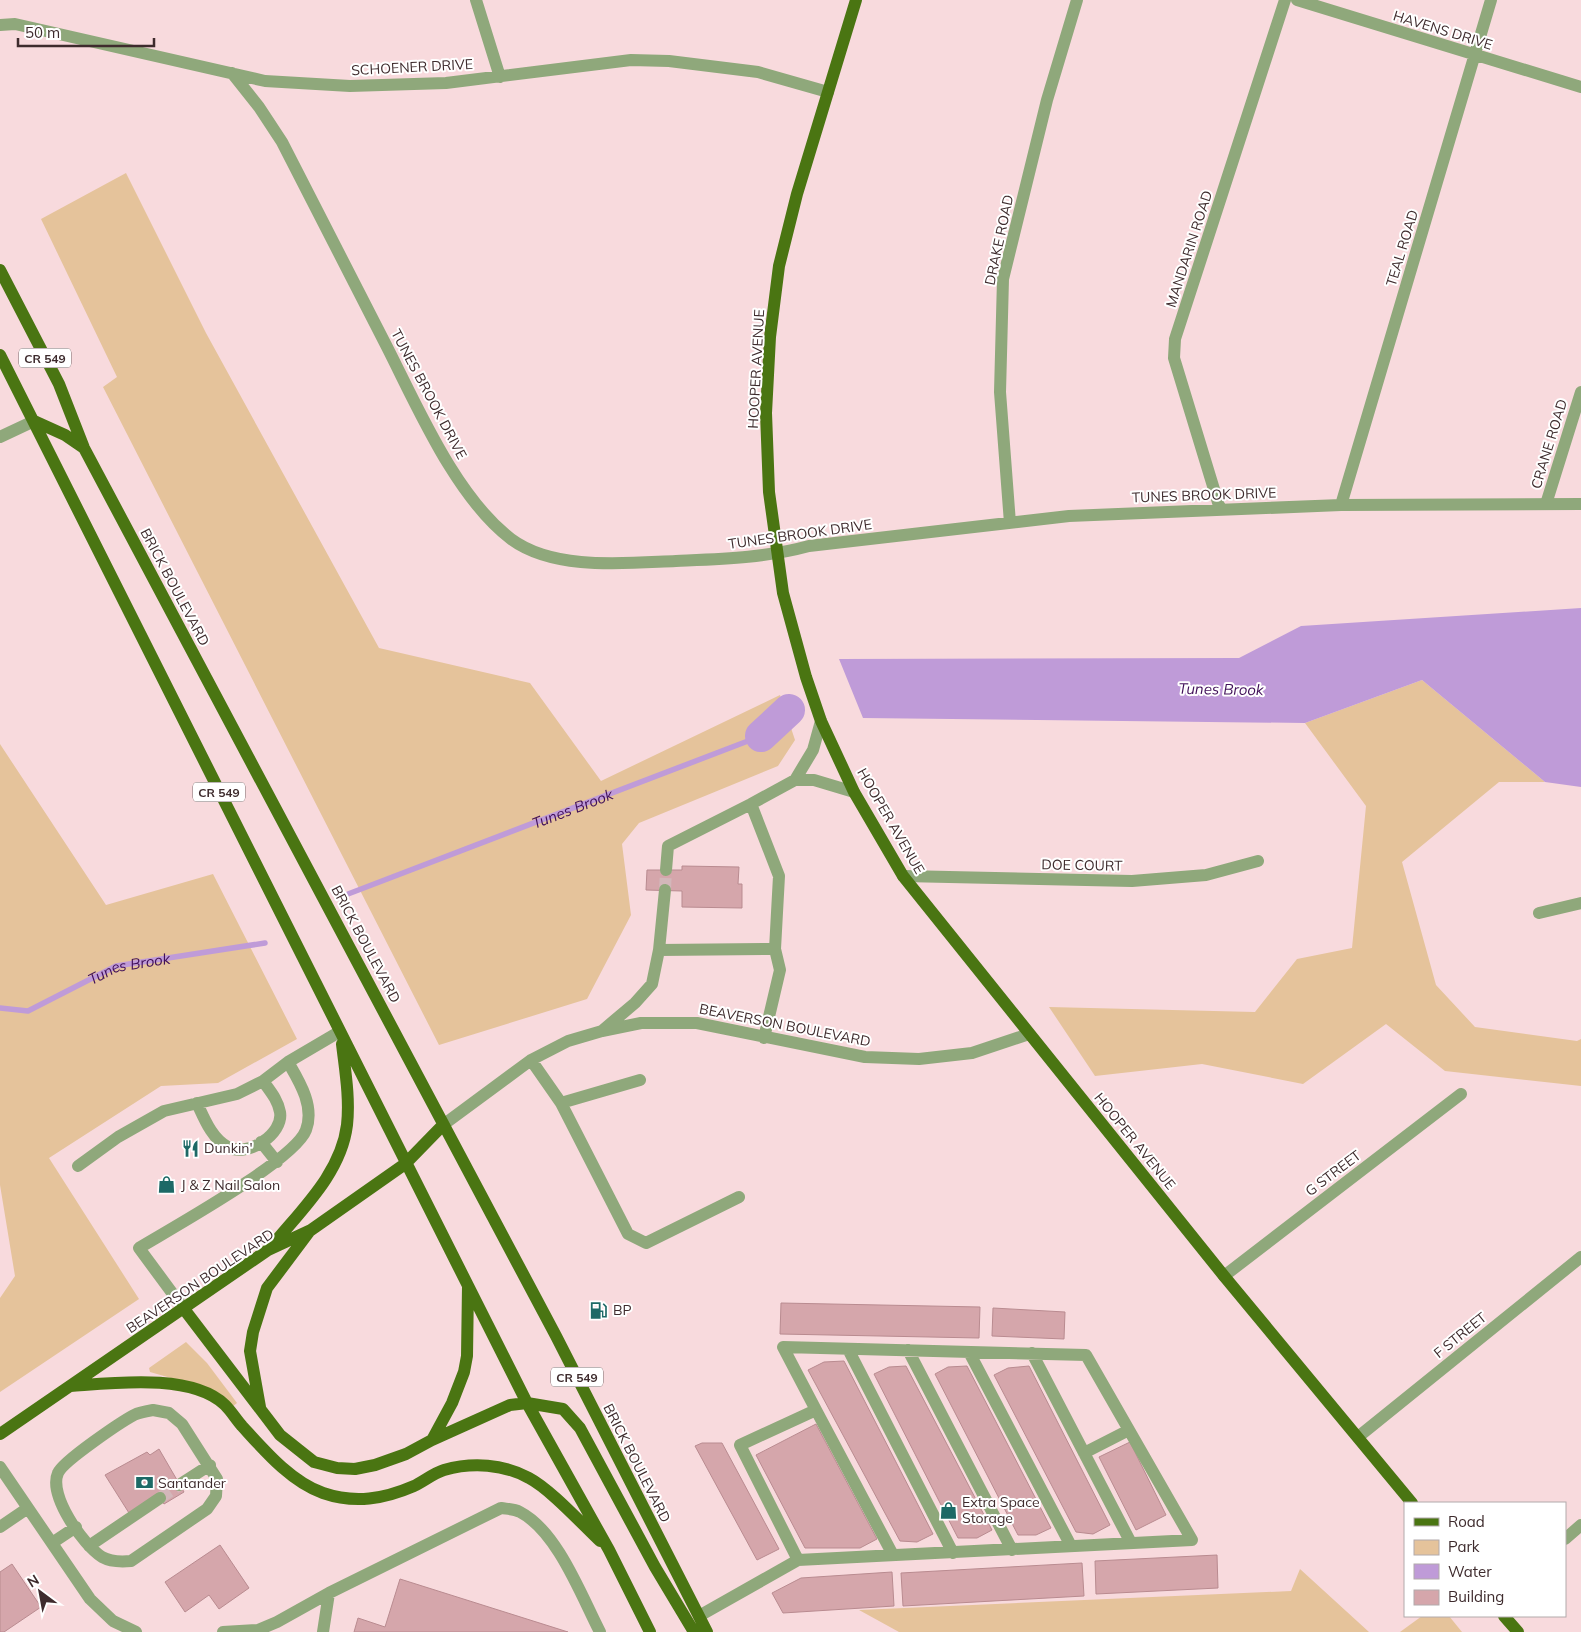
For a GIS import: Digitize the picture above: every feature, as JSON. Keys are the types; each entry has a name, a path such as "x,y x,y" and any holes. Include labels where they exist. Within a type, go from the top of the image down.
{"main road":[{"name":"HOOPER AVENUE","path":"856,0 797,194 779,266 770,337 766,414 769,492 783,593 821,721 854,792 903,876 1224,1276 1411,1502"},
{"name":"BRICK BOULEVARD","path":"0,270 59,384 84,448 344,933 443,1125 556,1336 707,1632"},
{"name":"CR 549","path":"0,355 405,1164 468,1283 527,1403 610,1550 650,1632"},
{"path":"34,421 65,435 84,448"},
{"path":"268,1250 326,1179 339,1154 347,1125 347,1088 340,1033"},
{"name":"BEAVERSON BOULEVARD","path":"0,1434 268,1250 311,1230 405,1164 443,1125"},
{"path":"261,1410 250,1351 253,1332 268,1288 311,1230"},
{"path":"432,1440 452,1403 464,1372 467,1356 468,1283"},
{"path":"184,1309 280,1435 300,1453 314,1462 337,1468 355,1469 375,1465 406,1454 432,1440 510,1405 527,1403 563,1409 580,1428 655,1567 694,1632"},
{"path":"71,1386 138,1382 174,1385 199,1390 224,1404 242,1426 291,1475 321,1492 352,1500 381,1498 414,1486 444,1470 489,1464 515,1471 531,1479 610,1550"},
{"path":"1505,1617 1518,1632"}],"street":[{"path":"476,0 500,77"},
{"name":"DRAKE ROAD","path":"1010,523 1000,392 1003,279 1047,100 1077,0"},
{"name":"MANDARIN ROAD","path":"1220,509 1174,358 1175,339 1285,0"},
{"name":"HAVENS DRIVE","path":"1297,0 1581,88"},
{"name":"TEAL ROAD","path":"1340,505 1491,0"},
{"name":"SCHOENER DRIVE","path":"0,25 15,24 265,81 350,86 446,83 631,60 669,61 758,72 828,92"},
{"name":"TUNES BROOK DRIVE","path":"232,73 259,107 282,142 441,454 488,518 506,534 541,554 576,561 622,563 745,558 778,554 809,546 1069,516 1340,505 1581,504"},
{"name":"CRANE ROAD","path":"1546,504 1581,392"},
{"path":"0,437 34,421"},
{"path":"795,780 813,750 821,721"},
{"path":"666,870 668,846 795,780 814,780 854,792"},
{"path":"751,804 779,876 775,949 780,970 764,1038"},
{"name":"DOE COURT","path":"903,876 1132,881 1206,875 1258,862"},
{"path":"602,1031 636,1003 652,984 660,950 666,890"},
{"path":"1539,913 1581,903"},
{"path":"660,950 775,949"},
{"name":"BEAVERSON BOULEVARD","path":"443,1125 531,1060 568,1041 602,1031 641,1023 697,1023 865,1057 919,1059 972,1053 1029,1034"},
{"path":"78,1166 147,1120 164,1111 237,1094 263,1081 288,1062 340,1033"},
{"path":"531,1060 561,1103 628,1234 646,1243 739,1197"},
{"path":"184,1309 139,1248 277,1162 290,1151 306,1130 309,1113 306,1097 288,1062"},
{"path":"561,1103 640,1080"},
{"path":"197,1103 211,1130 228,1148 239,1151 251,1148 261,1142 280,1124 281,1113 276,1100 263,1081"},
{"name":"G STREET","path":"1224,1276 1461,1094"},
{"path":"261,1142 277,1162"},
{"name":"F STREET","path":"1358,1437 1581,1257"},
{"path":"699,1616 798,1560 894,1556 1192,1540 1086,1355 783,1347 894,1556"},
{"path":"848,1349 954,1552"},
{"path":"908,1350 1012,1550"},
{"path":"969,1352 1071,1546"},
{"path":"1032,1353 1131,1543"},
{"path":"153,1410 169,1413 182,1424 210,1465 217,1479 216,1496 207,1510 131,1561 118,1562 102,1558 89,1546 76,1527 61,1505 55,1488 58,1472 68,1460 135,1415 153,1410"},
{"path":"798,1560 740,1445 816,1410"},
{"path":"1084,1453 1129,1430"},
{"path":"179,1485 210,1465"},
{"path":"0,1467 101,1612 127,1630 136,1632"},
{"path":"89,1546 160,1498"},
{"path":"0,1527 28,1508"},
{"path":"223,1632 278,1627 329,1593 501,1508 518,1511 535,1522 552,1540 600,1632"},
{"path":"1566,1537 1581,1525"},
{"path":"52,1543 76,1527"},
{"path":"323,1632 329,1593"}],"green space":[{"path":"126,173 206,333 379,648 530,683 601,781 780,695 795,740 778,766 639,823 622,844 631,915 587,999 439,1045 103,387 117,377 41,219"},
{"path":"1422,680 1545,782 1499,782 1402,862 1436,985 1475,1027 1577,1041 1581,1039 1581,1086 1445,1071 1386,1024 1303,1084 1202,1064 1095,1076 1049,1007 1255,1012 1297,959 1352,948 1366,806 1305,723"},
{"path":"0,744 106,905 213,874 297,1039 218,1083 161,1086 49,1158 139,1299 0,1392 0,1298 15,1276 0,1185"},
{"path":"186,1342 207,1363 237,1403 232,1407 199,1386 150,1372 149,1368"},
{"path":"1300,1569 1369,1632 899,1632 859,1610 1291,1591"},
{"path":"1421,1617 1450,1617 1462,1632 1400,1632"}],"water":[{"path":"1581,608 1581,787 1545,782 1422,680 1305,723 863,718 839,659 1239,658 1301,626"}],"building":[{"path":"682,866 739,867 738,884 742,884 742,908 682,907 682,891 646,890 647,870 682,870"},
{"path":"781,1303 980,1307 979,1338 780,1334"},
{"path":"993,1308 1065,1312 1064,1339 992,1336"},
{"path":"844,1361 933,1534 917,1542 900,1541 808,1370 824,1362"},
{"path":"906,1366 992,1530 977,1538 958,1538 874,1374 889,1367"},
{"path":"967,1366 1051,1528 1036,1535 1018,1535 935,1374 948,1367"},
{"path":"1029,1366 1110,1525 1093,1534 1076,1532 994,1375 1008,1368"},
{"path":"816,1424 877,1539 860,1548 805,1548 756,1455"},
{"path":"1130,1442 1166,1515 1136,1530 1099,1457"},
{"path":"702,1443 722,1443 779,1549 757,1560 695,1446"},
{"name":"Santander","path":"159,1449 184,1492 164,1504 158,1495 129,1513 105,1475 147,1452 150,1455"},
{"path":"220,1545 249,1588 219,1609 209,1595 185,1612 165,1582"},
{"path":"1217,1555 1218,1588 1096,1594 1095,1561"},
{"path":"1082,1563 1084,1596 903,1606 901,1573"},
{"path":"12,1564 41,1607 4,1632 0,1632 0,1572"},
{"path":"892,1572 894,1606 783,1613 772,1593 801,1578"},
{"path":"400,1579 568,1632 354,1632 358,1618 385,1627"}],"waterway":[{"name":"Tunes Brook","path":"761,736 789,710"},
{"name":"Tunes Brook","path":"348,894 761,736"},
{"name":"Tunes Brook","path":"0,1008 28,1011 116,966 265,943"}],"tunnel":[{"path":"665,890 666,870"},
{"path":"160,1498 179,1485"}],"place":[{"name":"Dunkin'","path":"190,1148"},
{"name":"J & Z Nail Salon","path":"167,1185"},
{"name":"BP","path":"599,1310"},
{"name":"Santander","path":"144,1483"},
{"name":"Extra Space Storage","path":"948,1510"}]}
